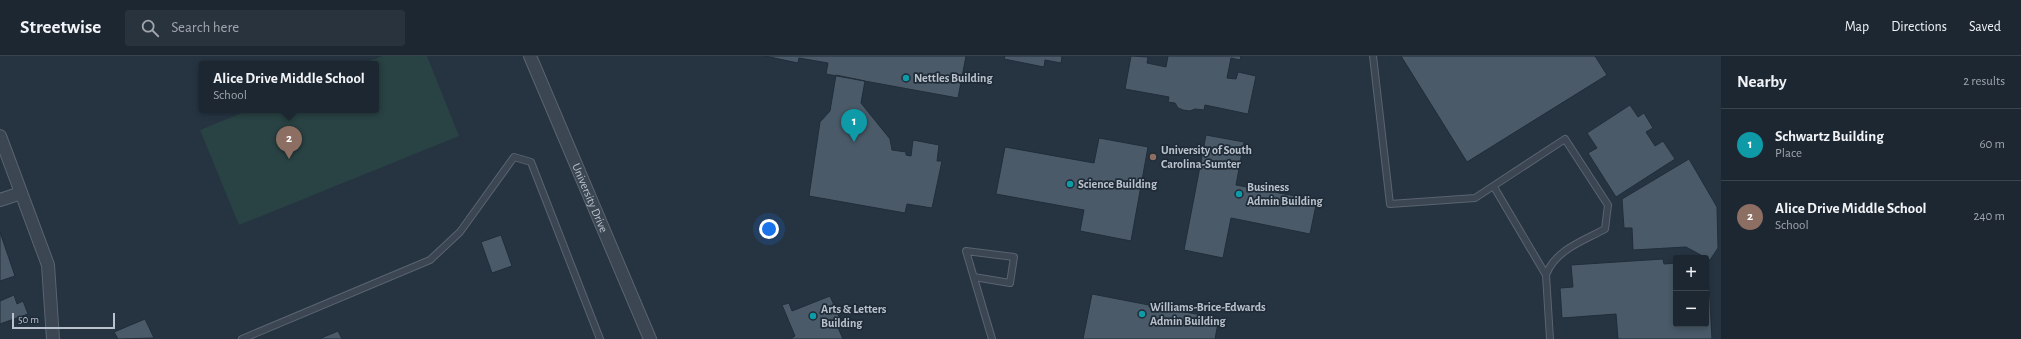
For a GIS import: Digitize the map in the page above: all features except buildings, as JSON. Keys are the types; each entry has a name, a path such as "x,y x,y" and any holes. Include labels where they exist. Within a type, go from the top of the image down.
{"street":[{"name":"University Drive","path":"530,56 649,339"},
{"path":"0,136 48,265 53,339"},
{"path":"0,200 21,193"}],"lane":[{"path":"1372,56 1390,204 1475,198 1494,187 1565,139 1608,205 1605,229 1564,251 1550,265 1546,275 1550,339"},
{"path":"242,339 430,260 460,232 514,157 530,162 600,339"},
{"path":"1494,187 1546,275"},
{"path":"974,277 1010,283 1014,257 966,251 992,339"}],"green space":[{"path":"382,56 427,56 459,136 239,225 200,130 242,113 379,113 379,61 370,61"}],"place":[{"name":"Nettles Building","path":"906,78"},
{"name":"Schwartz Building","path":"854,142"},
{"name":"University of South Carolina-Sumter","path":"1153,157"},
{"name":"Alice Drive Middle School","path":"289,159"},
{"name":"Science Building","path":"1070,184"},
{"name":"Business Admin Building","path":"1239,194"},
{"name":"Williams-Brice-Edwards Admin Building","path":"1142,314"},
{"name":"Arts & Letters Building","path":"813,316"}]}
